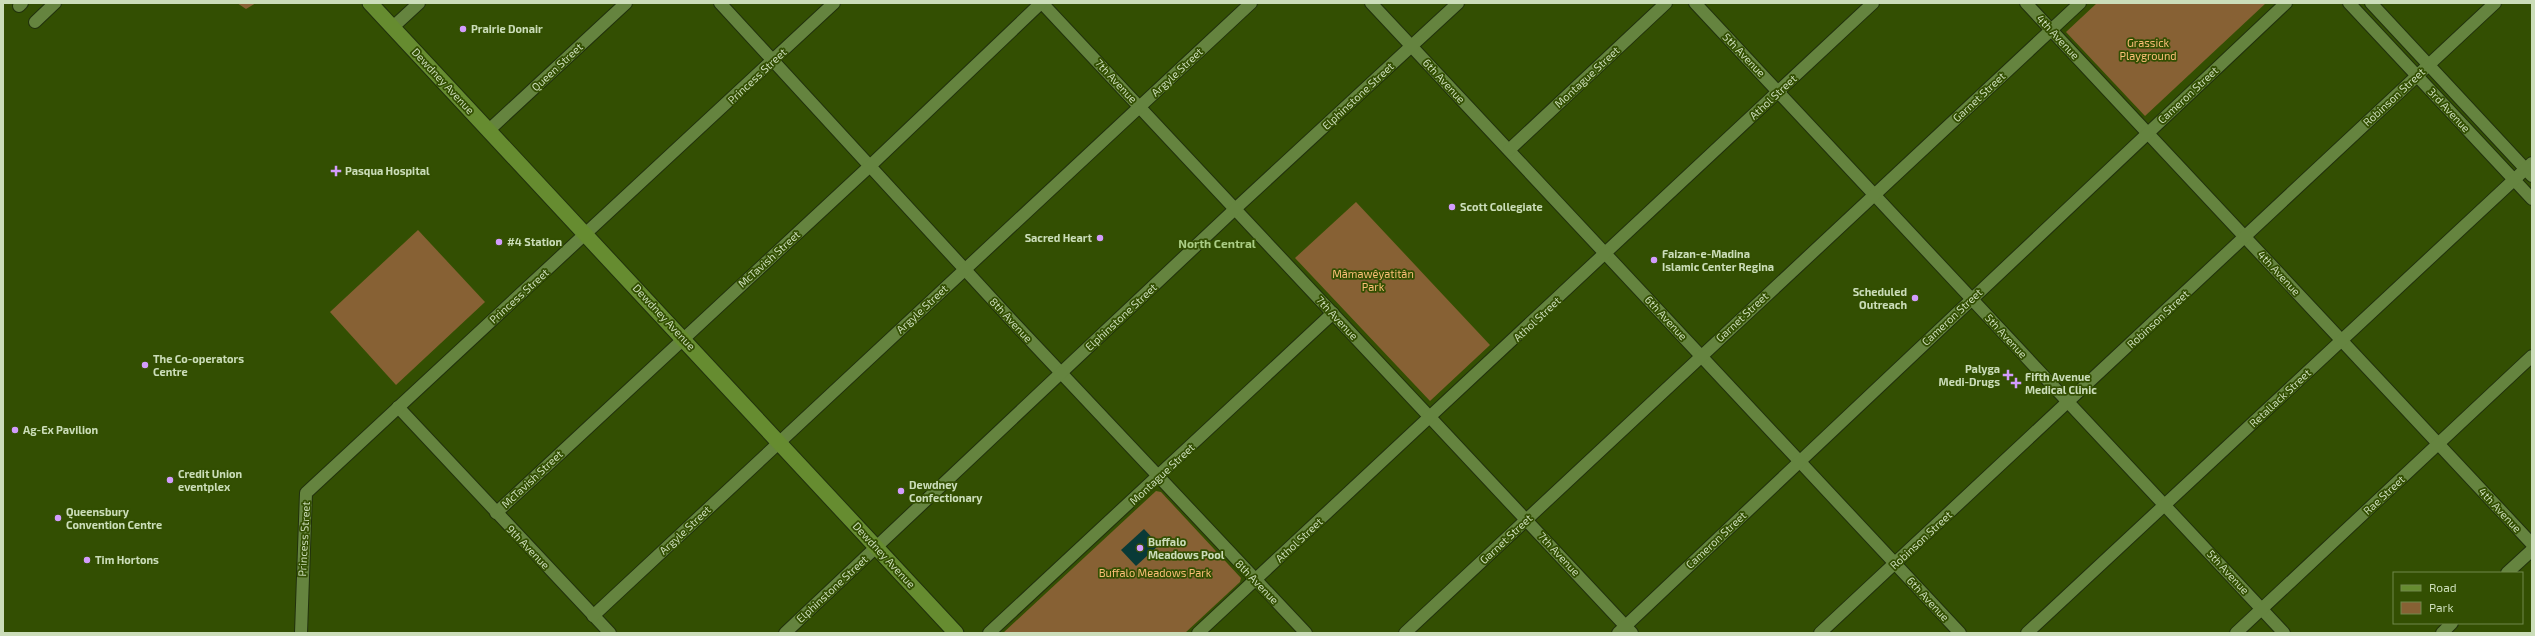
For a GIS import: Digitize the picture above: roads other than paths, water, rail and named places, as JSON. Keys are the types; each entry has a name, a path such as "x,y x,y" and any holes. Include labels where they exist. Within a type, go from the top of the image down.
{"main road":[{"name":"Dewdney Avenue","path":"370,3 877,546 956,633"}],"street":[{"path":"35,22 55,3"},
{"path":"393,27 419,3"},
{"name":"Queen Street","path":"489,130 626,3"},
{"name":"8th Avenue","path":"720,3 1158,478 1306,633"},
{"name":"Princess Street","path":"301,633 306,493 834,3"},
{"name":"7th Avenue","path":"1042,3 1527,519 1625,631"},
{"name":"McTavish Street","path":"496,513 683,338 871,166 1042,3"},
{"name":"Argyle Street","path":"593,616 1251,3"},
{"name":"6th Avenue","path":"1371,3 1960,633"},
{"name":"Elphinstone Street","path":"785,633 1062,374 1235,209 1458,3"},
{"name":"Montague Street","path":"1509,150 1666,3"},
{"name":"5th Avenue","path":"1695,3 1779,91 2284,633"},
{"name":"Athol Street","path":"1198,633 1431,418 1873,3"},
{"name":"4th Avenue","path":"2026,3 2532,544"},
{"name":"Garnet Street","path":"1405,633 1701,355 2080,3"},
{"name":"Cameron Street","path":"1625,631 1800,461 2286,3"},
{"name":"3rd Avenue","path":"2349,3 2532,199"},
{"name":"3rd Avenue","path":"2371,3 2530,169"},
{"name":"Robinson Street","path":"1820,633 2495,3"},
{"name":"Retallack Street","path":"2027,633 2514,180 2530,169"},
{"name":"Montague Street","path":"989,633 1158,478 1333,313"},
{"name":"Rae Street","path":"2236,633 2532,356"},
{"name":"9th Avenue","path":"398,407 610,633"},
{"path":"2508,572 2532,550"},
{"path":"2442,633 2451,624"}],"water":[{"name":"Buffalo Meadows Pool","path":"1144,529 1159,545 1136,566 1121,550"}],"place":[{"name":"Prairie Donair","path":"463,29"},
{"name":"Pasqua Hospital","path":"336,171"},
{"name":"Scott Collegiate","path":"1452,207"},
{"name":"Sacred Heart","path":"1100,238"},
{"name":"#4 Station","path":"499,242"},
{"name":"Faizan-e-Madina Islamic Center Regina","path":"1654,260"},
{"name":"Scheduled Outreach","path":"1915,298"},
{"name":"The Co-operators Centre","path":"145,365"},
{"name":"Palyga Medi-Drugs","path":"2008,375"},
{"name":"Fifth Avenue Medical Clinic","path":"2016,383"},
{"name":"Ag-Ex Pavilion","path":"15,430"},
{"name":"Credit Union eventplex","path":"170,480"},
{"name":"Dewdney Confectionary","path":"901,491"},
{"name":"Queensbury Convention Centre","path":"58,518"},
{"name":"Buffalo Meadows Pool","path":"1140,548"},
{"name":"Tim Hortons","path":"87,560"}],"district":[{"name":"North Central","path":"1217,244"}],"park label":[{"name":"Grassick Playground","path":"2148,49"},
{"name":"Mâmawêyatitân Park","path":"1373,280"},
{"name":"Buffalo Meadows Park","path":"1155,573"}]}
